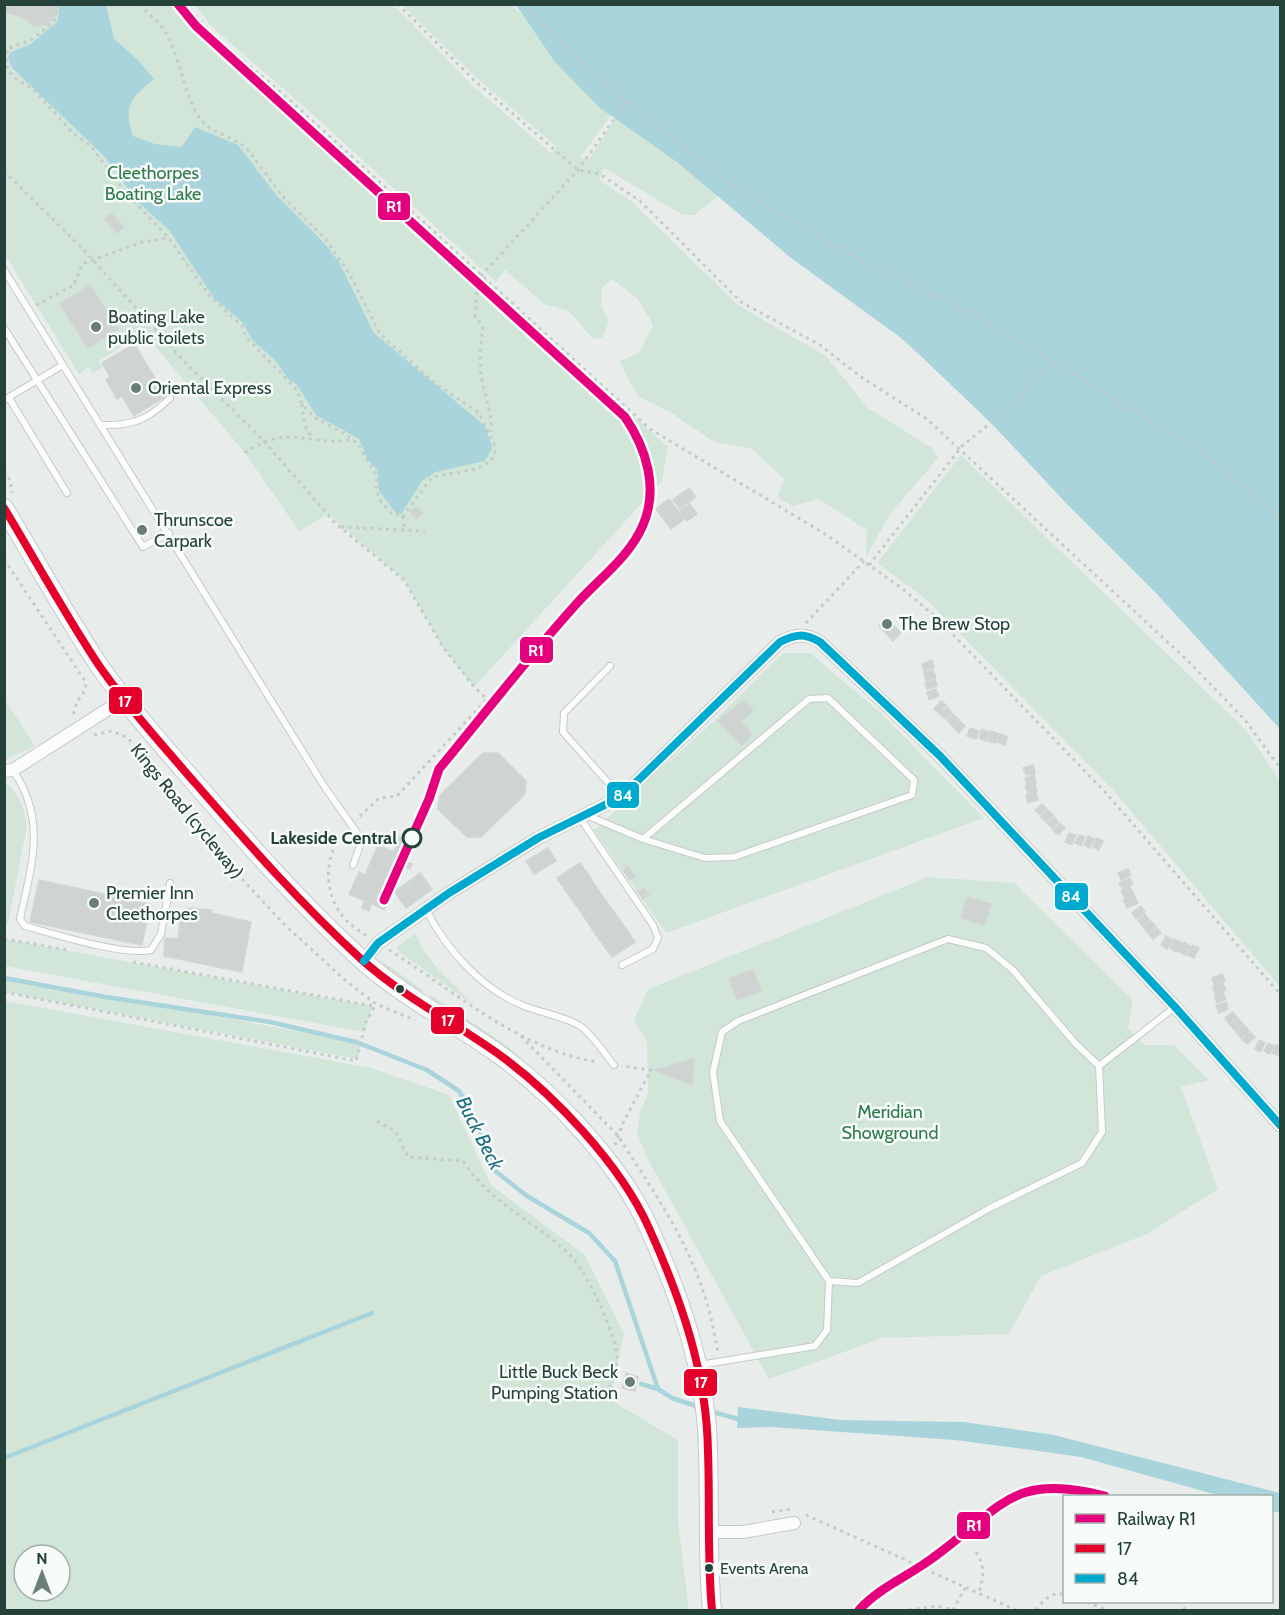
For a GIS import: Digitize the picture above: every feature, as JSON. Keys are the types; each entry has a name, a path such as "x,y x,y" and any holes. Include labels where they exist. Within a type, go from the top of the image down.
{"street":[{"path":"8,500 99,665 124,699 276,877 364,961 408,995 528,1076 563,1110 634,1198 685,1314 699,1365 708,1449 707,1532 712,1611"},
{"path":"364,961 378,943 538,838 621,797 780,642 796,634 807,635 819,642 940,756 1175,1007 1281,1125"},
{"path":"9,771 124,699"},
{"path":"707,1532 743,1532 794,1523"}],"lane":[{"path":"4,270 324,786 362,840 353,865"},
{"path":"4,328 143,547 169,533"},
{"path":"63,365 7,399 67,493"},
{"path":"101,426 128,426 157,411 170,398"},
{"path":"610,666 564,713 563,732 621,797"},
{"path":"583,817 643,839 705,858 734,857 912,795 914,780 828,698 809,699 643,839"},
{"path":"9,771 28,796 34,817 34,850 20,919 25,927 119,948 142,952 151,950 162,934 170,883"},
{"path":"583,817 653,925 658,938 653,949 622,965"},
{"path":"426,910 448,945 484,981 519,1004 584,1028 614,1065"},
{"path":"699,1365 815,1346 827,1330 829,1281 720,1121 712,1072 722,1032 738,1021 948,939 986,948 1013,970 1075,1043 1099,1066 1102,1132 1082,1163 990,1208 858,1283 829,1281"},
{"path":"1099,1066 1175,1007"}],"path":[{"path":"58,4 54,22 31,40 6,49 7,67 13,77 34,90 73,133 91,146 125,192 169,238 208,294 242,326 247,338 297,390 302,404 305,426 312,438"},
{"path":"140,4 167,34 192,105 201,120 219,134 248,150 284,198 326,240 350,273 380,334 436,384 479,412 491,434"},
{"path":"185,4 219,41 281,92 650,429 825,534 903,589 938,619 1091,777 1281,994"},
{"path":"398,4 475,81 578,170 600,174 640,201 741,302 819,345 861,377 927,420 960,448 1187,660 1245,720 1281,768"},
{"path":"522,4 626,102 735,187 857,259 970,312 1195,447 1281,517"},
{"path":"482,276 578,170 626,102"},
{"path":"4,171 93,259 183,360 263,440 339,527 404,580 443,647 474,687 487,699 397,796 380,798 338,838 331,850 328,882 338,909 345,919 475,1008 537,1044 580,1059 651,1070 623,1123 608,1165"},
{"path":"29,309 74,285 82,264 142,242 169,238"},
{"path":"405,530 403,516 432,477 476,469 491,461 495,454 491,434 492,415 482,376 480,356 483,326 475,316 477,291 486,280"},
{"path":"869,565 960,448 1014,404 1051,361"},
{"path":"302,404 314,417 353,440 377,477 376,490 381,502 391,513 403,516"},
{"path":"244,453 263,440 286,436 328,442 353,440"},
{"path":"4,471 10,480 8,500"},
{"path":"339,527 425,531"},
{"path":"4,559 85,681 86,689 73,710 78,728"},
{"path":"796,634 864,561"},
{"name":"Kings Road (cycleway)","path":"78,728 95,735 112,731 128,738 226,862 286,926 374,1005 421,1023"},
{"path":"4,939 74,951"},
{"path":"4,992 358,1059 366,1022 374,1005 132,962"},
{"path":"376,1121 395,1131 408,1157 463,1161 498,1202 540,1230 572,1256 600,1306 615,1348 617,1357 606,1397"},
{"path":"976,1552 982,1561 983,1572 979,1594"},
{"path":"916,1565 1016,1611"},
{"path":"909,1611 937,1606 953,1611 965,1588"},
{"path":"1036,1611 1046,1599 1058,1593 1063,1594"},
{"path":"1089,1603 1107,1611"}],"green space":[{"name":"Cleethorpes Boating Lake","path":"5,5 182,5 218,43 668,447 662,481 474,687 443,647 404,580 328,514 299,531 245,453 143,332 99,361 102,368 93,373 89,367 79,374 5,255"},
{"path":"195,5 394,5 473,86 551,153 557,147 479,80 402,5 512,5 617,107 580,158 589,159 618,114 725,191 694,215 683,215 604,168 599,180 631,201 739,306 826,356 868,408 932,448 938,458 890,514 866,557 867,530 819,499 792,506 777,497 784,479 752,449 714,442 670,412 639,397 620,361 639,353 653,325 638,299 612,279 602,288 601,306 609,321 603,337 593,339 569,311 544,304 505,270 496,282 309,111 213,28"},
{"path":"961,455 1245,729 1280,781 1280,987 1114,791 927,600 877,563"},
{"path":"783,653 810,653 882,714 984,818 666,933 594,830 712,723"},
{"path":"4,698 35,746 5,760 4,760"},
{"path":"4,785 9,785 20,801 26,824 8,923 4,922"},
{"name":"Meridian Showground","path":"928,877 1014,883 1133,1000 1128,1028 1145,1045 1174,1045 1209,1080 1181,1087 1218,1189 1147,1234 1041,1276 1009,1334 883,1338 769,1379 645,1154 637,1132 640,1113 648,1094 647,1042 634,1020 648,989"},
{"path":"415,933 424,951 439,970 474,1005 398,951 397,947"},
{"path":"4,939 373,1006 364,1032 5,966"},
{"path":"380,960 423,990 419,996 380,964"},
{"path":"5,977 361,1043 358,1059 5,992"},
{"path":"431,995 509,1047 587,1119 427,1001"},
{"path":"5,1001 371,1068 449,1095 491,1185 585,1255 624,1334 610,1400 678,1440 678,1521 689,1610 5,1610"}],"water":[{"path":"59,5 106,5 114,39 138,60 154,79 139,92 131,103 129,117 133,136 155,144 182,147 195,127 238,145 277,196 325,244 339,262 374,333 485,426 492,448 485,461 436,472 423,480 401,514 396,513 379,491 377,470 368,460 359,439 316,415 297,385 289,380 275,360 253,341 242,322 214,298 169,230 138,202 105,157 12,68 8,57 11,52 31,44 58,21"},
{"path":"516,5 1280,5 1280,729 1156,593 1064,501 993,425 924,359 901,338 791,258 677,162 600,108 555,62"},
{"path":"738,1407 841,1420 964,1422 1054,1435 1280,1493 1280,1513 1273,1511 1273,1495 1217,1495 1081,1457 955,1440 771,1427 737,1428"}],"building":[{"path":"4,4 21,4 23,17 4,12"},
{"path":"21,4 57,4 58,8 56,15 48,24 34,26 23,17"},
{"path":"111,213 124,227 117,233 104,219"},
{"name":"Boating Lake public toilets","path":"90,285 104,307 74,326 60,304"},
{"name":"Boating Lake public toilets","path":"104,307 118,329 88,348 74,326"},
{"name":"Oriental Express","path":"134,344 166,396 134,416 122,396 117,399 106,380 110,377 102,363"},
{"path":"689,488 696,497 680,509 673,500"},
{"path":"669,499 684,519 671,529 656,509"},
{"path":"690,504 697,514 687,521 680,511"},
{"path":"416,507 422,513 416,519 410,511"},
{"path":"887,618 901,633 893,641 879,626"},
{"path":"932,660 934,668 924,671 922,664"},
{"path":"933,670 936,678 926,681 924,673"},
{"path":"935,680 937,686 927,689 925,683"},
{"path":"936,689 939,696 929,700 927,692"},
{"path":"743,701 753,710 740,722 752,734 742,745 718,721"},
{"path":"941,701 946,705 939,713 934,709"},
{"path":"947,707 952,713 945,719 940,714"},
{"path":"953,714 959,720 952,726 947,720"},
{"path":"959,720 965,726 959,733 953,727"},
{"path":"970,728 979,731 976,739 967,736"},
{"path":"982,729 989,732 986,741 979,738"},
{"path":"991,731 999,734 995,743 988,741"},
{"path":"1001,734 1008,737 1005,745 997,742"},
{"path":"483,753 498,753 526,781 525,794 481,837 467,837 438,809 440,795"},
{"path":"1033,765 1035,773 1026,775 1023,768"},
{"path":"1034,775 1036,782 1027,785 1025,778"},
{"path":"1035,783 1037,791 1028,793 1025,786"},
{"path":"1036,792 1038,800 1028,803 1026,795"},
{"path":"1042,804 1047,809 1040,815 1035,810"},
{"path":"1048,810 1053,815 1046,822 1041,817"},
{"path":"1054,817 1058,822 1052,828 1047,823"},
{"path":"1060,823 1065,828 1058,835 1053,830"},
{"path":"1069,833 1076,835 1072,845 1065,842"},
{"path":"1079,835 1085,837 1081,846 1075,843"},
{"path":"1088,836 1094,839 1090,848 1084,845"},
{"path":"400,837 413,844 384,910 372,904"},
{"path":"1096,838 1103,841 1099,850 1093,847"},
{"path":"378,845 394,852 372,904 349,894 359,872 365,875"},
{"path":"548,848 556,861 534,874 526,861"},
{"path":"405,861 412,864 410,869 404,866"},
{"path":"580,863 588,874 565,890 557,878"},
{"path":"628,866 635,877 630,880 623,870"},
{"path":"1128,869 1131,875 1121,880 1118,873"},
{"path":"420,873 432,889 419,899 407,883"},
{"path":"588,874 595,885 573,901 565,890"},
{"path":"1130,878 1133,884 1123,889 1119,883"},
{"path":"39,880 150,904 142,945 30,922"},
{"path":"407,883 419,899 406,908 394,891"},
{"path":"595,885 603,897 581,912 573,901"},
{"path":"1130,887 1134,894 1125,898 1121,891"},
{"path":"644,888 649,895 643,899 638,892"},
{"path":"1134,895 1138,903 1127,908 1123,900"},
{"path":"603,897 611,908 588,923 581,912"},
{"path":"967,897 991,904 984,925 961,918"},
{"path":"364,902 371,905 369,911 362,908"},
{"path":"1141,906 1145,912 1136,919 1132,913"},
{"path":"611,908 619,919 596,935 588,923"},
{"path":"185,909 212,910 211,913 251,922 242,972 164,956 165,938 178,939 181,915 184,915"},
{"path":"1145,914 1149,920 1142,926 1138,920"},
{"path":"619,919 627,930 604,946 596,935"},
{"path":"1151,921 1156,926 1148,933 1143,927"},
{"path":"1157,928 1161,933 1153,939 1149,934"},
{"path":"627,930 635,942 612,957 604,946"},
{"path":"1166,936 1173,940 1167,949 1161,945"},
{"path":"1175,939 1182,943 1176,952 1170,948"},
{"path":"1184,942 1190,946 1185,955 1178,951"},
{"path":"1192,945 1199,948 1194,958 1187,955"},
{"path":"753,970 761,991 737,1000 729,978"},
{"path":"1222,974 1225,981 1214,984 1212,978"},
{"path":"1223,983 1226,990 1215,994 1213,986"},
{"path":"1223,992 1226,999 1217,1003 1214,996"},
{"path":"1226,1002 1228,1009 1219,1013 1216,1006"},
{"path":"1233,1012 1237,1017 1229,1024 1225,1018"},
{"path":"1238,1018 1243,1024 1235,1031 1230,1025"},
{"path":"1244,1025 1249,1031 1241,1038 1236,1032"},
{"path":"1250,1032 1255,1037 1247,1044 1242,1039"},
{"path":"1259,1040 1265,1043 1260,1052 1255,1049"},
{"path":"1268,1043 1274,1046 1269,1054 1264,1051"},
{"path":"1276,1044 1280,1047 1278,1056 1272,1053"},
{"path":"694,1059 692,1085 655,1070"},
{"name":"Little Buck Beck Pumping Station","path":"626,1373 638,1377 635,1391 622,1388"}],"waterway":[{"name":"Buck Beck","path":"4,978 106,997 270,1022 356,1042 427,1070 459,1091 475,1117 494,1170 527,1196 589,1233 615,1261 658,1389 672,1398 699,1407"},
{"path":"4,1458 372,1313"},
{"path":"641,1384 658,1389"},
{"name":"Buck Beck","path":"710,1411 738,1419"}],"rail line":[{"name":"R1","path":"178,4 196,26 625,417 639,442 648,469 650,483 648,511 631,547 543,642 439,769 429,799 384,900"},
{"name":"R1","path":"859,1610 885,1588 934,1557 1010,1499 1028,1492 1048,1489 1073,1490 1100,1495"}],"transit line":[{"name":"17","path":"4,508 75,628 111,682 134,712 276,874 339,938 377,972 410,997 497,1053 540,1088 603,1155 637,1204 672,1282 690,1337 703,1394 709,1472 712,1610"},
{"name":"84","path":"364,961 378,943 449,893 538,838 621,797 780,642 795,636 805,636 820,642 940,756 1175,1007 1280,1125"}],"place":[{"name":"Boating Lake public toilets","path":"96,327"},
{"name":"Oriental Express","path":"136,388"},
{"name":"Thrunscoe Carpark","path":"142,530"},
{"name":"The Brew Stop","path":"887,624"},
{"name":"Lakeside Central","path":"412,838"},
{"name":"Premier Inn Cleethorpes","path":"94,903"},
{"name":"Little Buck Beck Pumping Station","path":"630,1382"},
{"name":"Events Arena","path":"709,1568"}]}
